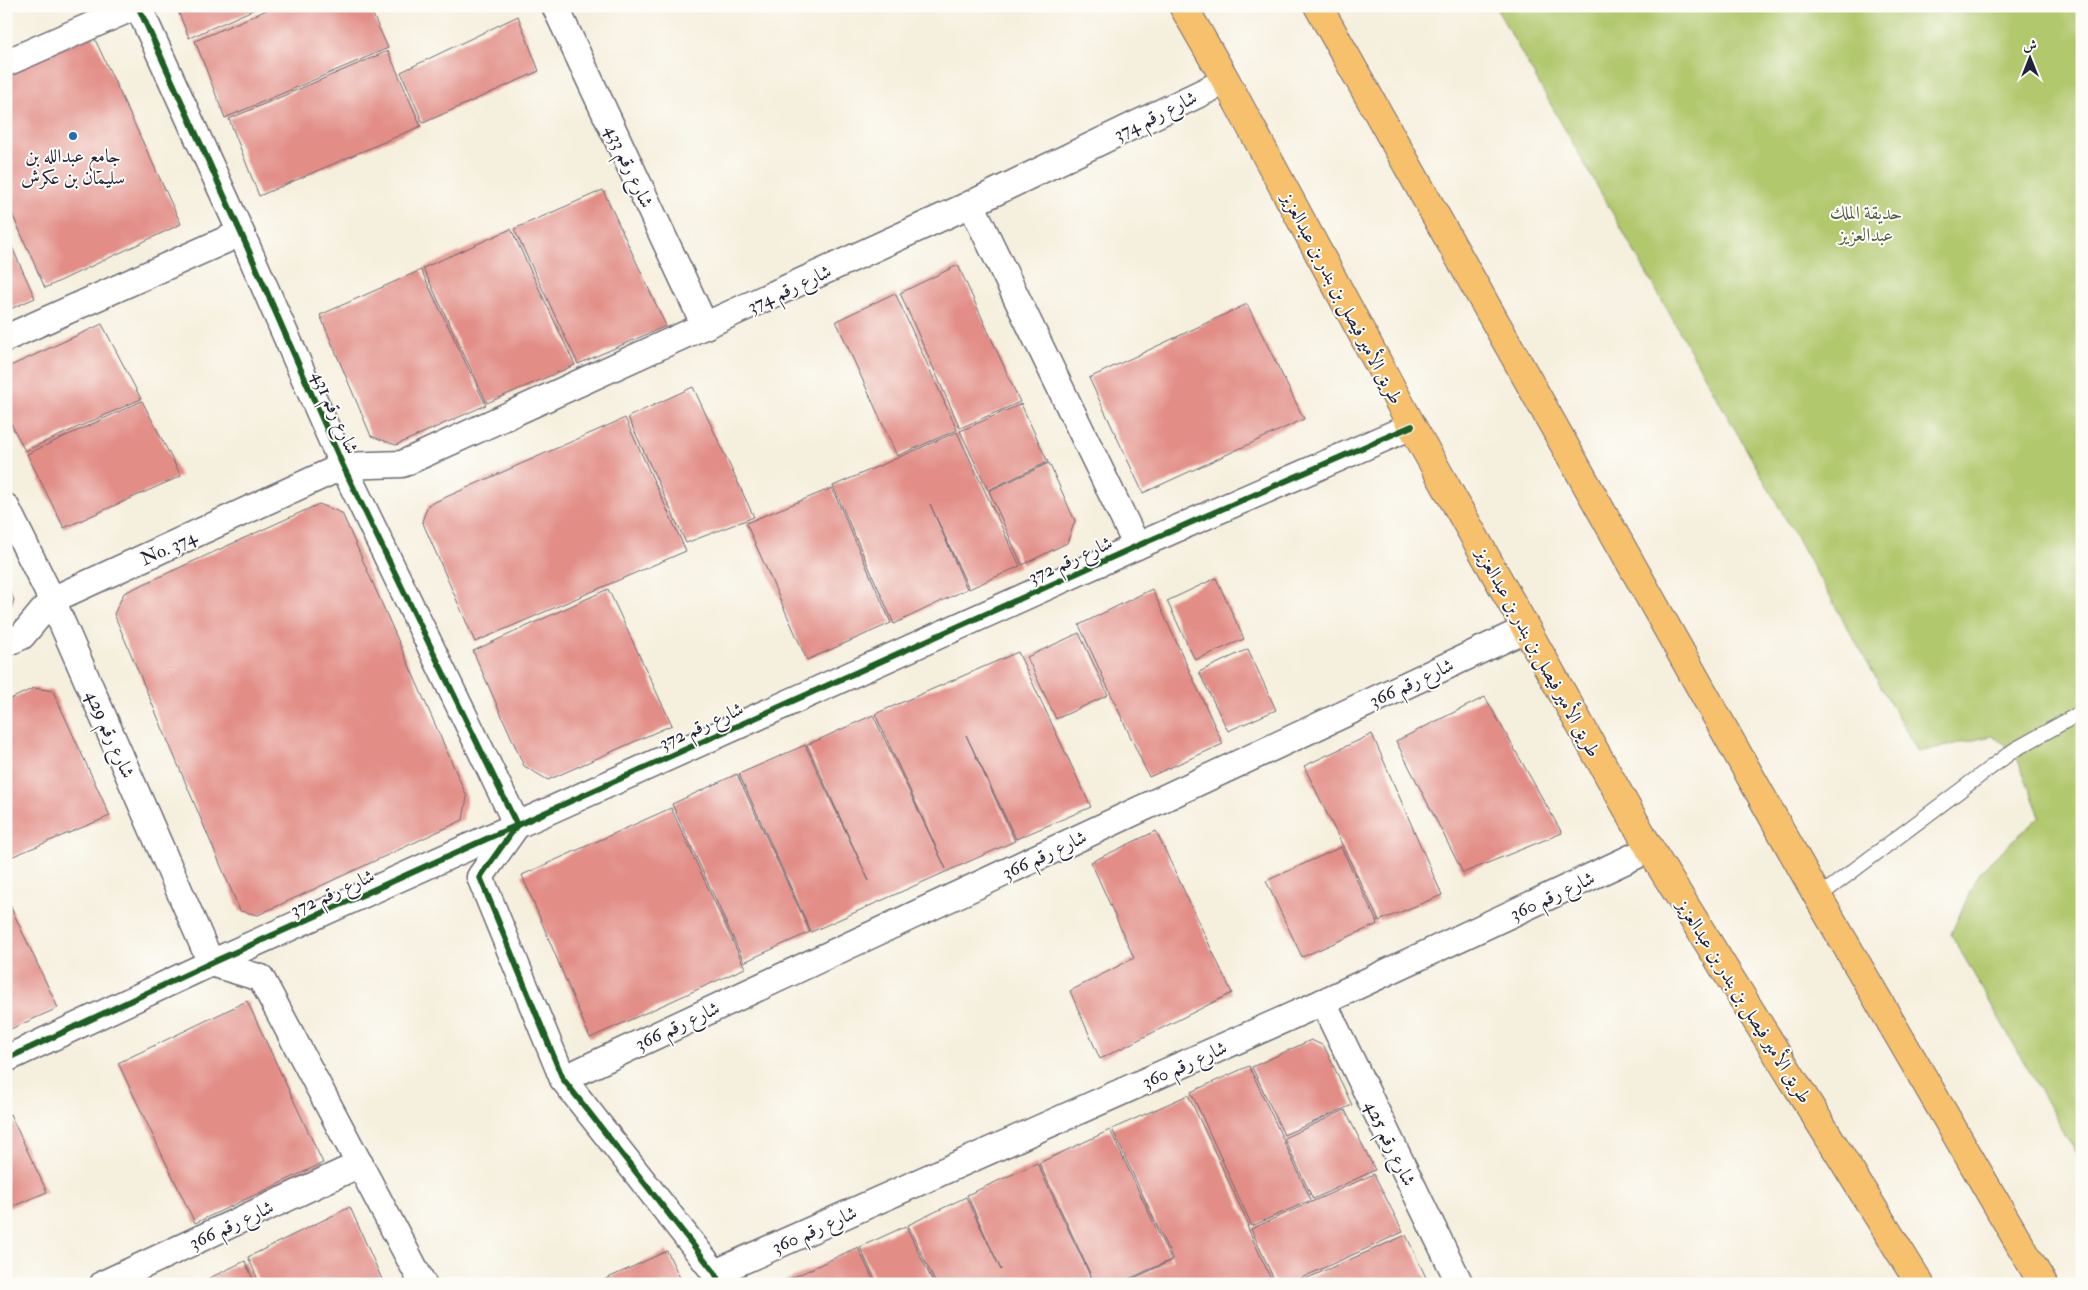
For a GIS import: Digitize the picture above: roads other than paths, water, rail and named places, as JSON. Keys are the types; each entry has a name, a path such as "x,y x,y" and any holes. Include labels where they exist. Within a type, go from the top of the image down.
{"main road":[{"name":"طريق الأمير فيصل بن بندر بن عبدالعزيز","path":"1183,6 1226,81 1412,426 1650,849 1920,1284"},
{"path":"1318,6 1818,897 2043,1284"}],"street":[{"path":"6,63 137,6"},
{"name":"شارع رقم 431","path":"137,6 241,233 343,466 518,825"},
{"name":"شارع رقم 433","path":"555,6 705,326"},
{"name":"شارع رقم 374","path":"343,466 402,464 971,204 1226,81"},
{"path":"971,204 1137,546"},
{"path":"6,338 241,233"},
{"name":"شارع رقم 372","path":"6,1059 211,963 1137,546 1412,426"},
{"name":"No. 374","path":"6,643 22,636 52,600 343,466"},
{"name":"شارع رقم 429","path":"6,507 52,600 211,963"},
{"name":"شارع رقم 366","path":"562,1079 1526,629"},
{"path":"518,825 480,877 562,1079 718,1278"},
{"name":"شارع رقم 360","path":"718,1278 1323,1002 1650,849"},
{"path":"211,963 261,978 423,1284"},
{"name":"شارع رقم 425","path":"1323,1002 1460,1284"},
{"name":"شارع رقم 366","path":"103,1284 360,1164"}],"lane":[{"path":"1818,897 2014,750 2082,712"}],"place":[{"name":"جامع عبدالله بن سليمان بن عكرش","path":"73,136"}],"park label":[{"name":"حديقة الملك عبدالعزيز","path":"1866,223"}]}
